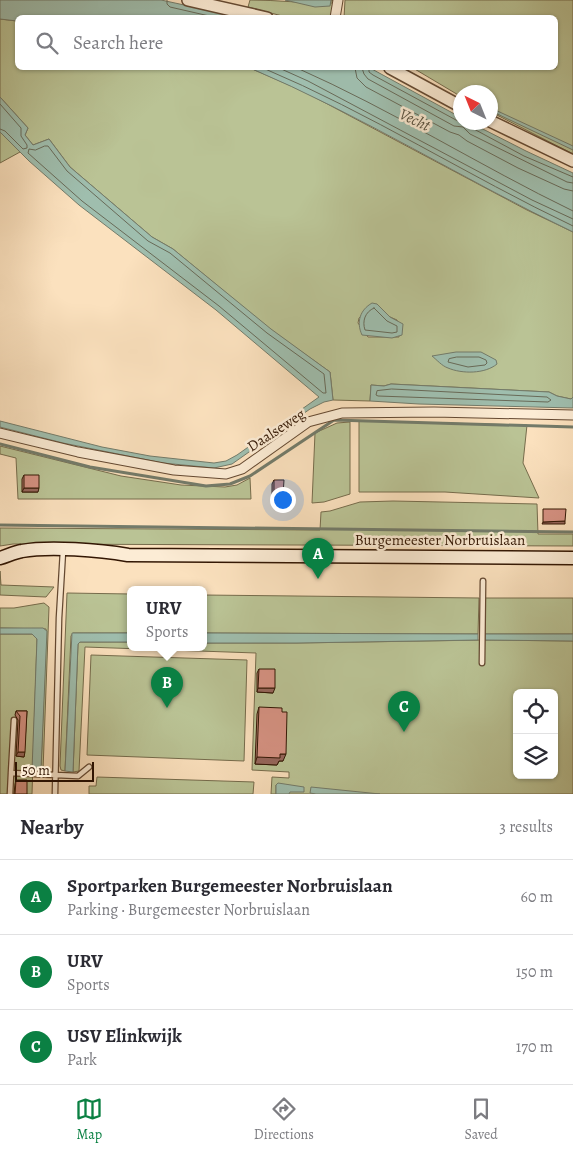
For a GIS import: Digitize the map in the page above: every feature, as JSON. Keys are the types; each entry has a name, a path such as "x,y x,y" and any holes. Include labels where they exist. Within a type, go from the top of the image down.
{"main road":[{"name":"Burgemeester Norbruislaan","path":"0,558 22,551 63,554"},
{"name":"Burgemeester Norbruislaan","path":"0,566 9,562 30,558 63,554 112,552 128,554 573,558"}],"street":[{"path":"188,0 254,15"},
{"path":"336,15 338,0"},
{"path":"394,70 453,102"},
{"path":"498,125 573,161"},
{"name":"Daalseweg","path":"0,433 78,452 174,470 226,474 242,469 308,422 342,413 434,412 573,415"}],"lane":[{"path":"55,794 59,618 63,554"},
{"path":"482,664 483,581"},
{"path":"10,794 14,720"},
{"path":"12,773 78,776 89,767"}],"green space":[{"path":"250,0 331,4 331,0 335,1 332,15 278,15 248,7"},
{"path":"345,0 573,0 573,154 498,116 498,85 453,85 453,92 416,70 558,70 558,15 344,15"},
{"path":"0,19 15,21 15,70 255,70 303,91 527,210 573,232 573,397 571,399 549,392 391,384 384,386 371,385 370,401 333,400 330,372 271,330 173,249 152,237 70,167 49,139 33,145 25,135 28,128 0,97","holes":["377,304 390,317 397,320 399,337 368,337 358,323 359,318"]},
{"path":"0,132 20,152 0,163"},
{"path":"359,421 527,425 523,463 539,498 445,492 359,492"},
{"path":"350,422 350,494 324,502 312,503 315,433 337,423"},
{"path":"0,446 121,476 181,485 225,487 237,485 250,478 251,499 18,499 16,458 0,454"},
{"path":"360,502 537,504 538,534 573,534 573,546 13,544 0,546 0,528 320,530 321,512"},
{"path":"0,571 1,585 54,587 46,597 0,595"},
{"path":"67,593 127,594 127,633 73,633 71,636 65,771 61,770"},
{"path":"207,595 479,598 478,634 207,633"},
{"path":"485,598 573,598 573,634 485,634"},
{"path":"44,603 49,607 43,771 41,770 46,629 0,628 0,608 14,608"},
{"path":"0,634 32,634 37,639 32,794 0,794"},
{"path":"573,641 573,794 288,794 276,785 276,794 271,794 272,777 289,778 289,772 252,770 256,653 199,651 207,651 207,643"},
{"path":"80,642 127,642 127,648 85,647 79,771 73,772 78,644"},
{"path":"91,655 247,660 244,761 87,755"},
{"path":"97,777 254,782 253,794 89,794 89,786 96,786"}],"water":[{"path":"0,0 161,0 231,15 15,15 15,21 0,19"},
{"path":"285,0 331,0 330,6 315,7"},
{"name":"Vecht","path":"255,70 374,70 453,113 453,130 485,130 573,173 573,232 532,212 332,106"},
{"path":"0,97 28,128 25,135 33,145 49,139 70,167 152,237 173,249 271,329 330,372 333,400 310,409 232,464 214,468 163,463 63,443 0,427 0,421 102,447 150,456 214,463 226,461 237,455 319,397 216,310 79,205 29,161 0,132"},
{"path":"498,111 573,146 573,150 498,114"},
{"path":"372,303 377,304 390,317 403,324 402,335 392,338 362,335 359,326 360,317"},
{"path":"456,352 481,352 496,360 497,364 486,370 460,371 446,367 432,356"},
{"path":"391,384 549,392 571,399 573,397 573,408 370,401 371,385 384,386"},
{"path":"0,628 43,628 47,631 41,770 32,770 37,639 32,634 0,634"},
{"path":"72,633 127,633 127,642 80,642 78,644 73,772 65,771"},
{"path":"207,633 478,634 478,640 207,643"},
{"path":"485,634 573,634 573,641 485,640"},
{"path":"278,783 304,787 304,792 276,794 276,785"},
{"path":"311,787 380,794 316,794 310,793"}],"building":[{"path":"24,475 39,475 39,488 24,488"},
{"path":"274,480 284,480 283,495 274,495"},
{"path":"543,509 566,509 565,521 543,522"},
{"path":"259,669 275,669 275,688 258,688"},
{"path":"259,707 282,708 282,712 287,712 286,754 280,754 280,758 257,757"},
{"path":"16,711 27,711 25,752 18,752 20,716"},
{"path":"16,780 27,780 27,794 15,794"}],"waterway":[{"path":"0,444 90,467 206,486 230,484 250,476 334,420 573,427"},
{"path":"0,525 573,532"}],"place":[{"name":"Sportparken Burgemeester Norbruislaan","path":"318,579"},
{"name":"URV","path":"167,708"},
{"name":"USV Elinkwijk","path":"404,732"}]}
